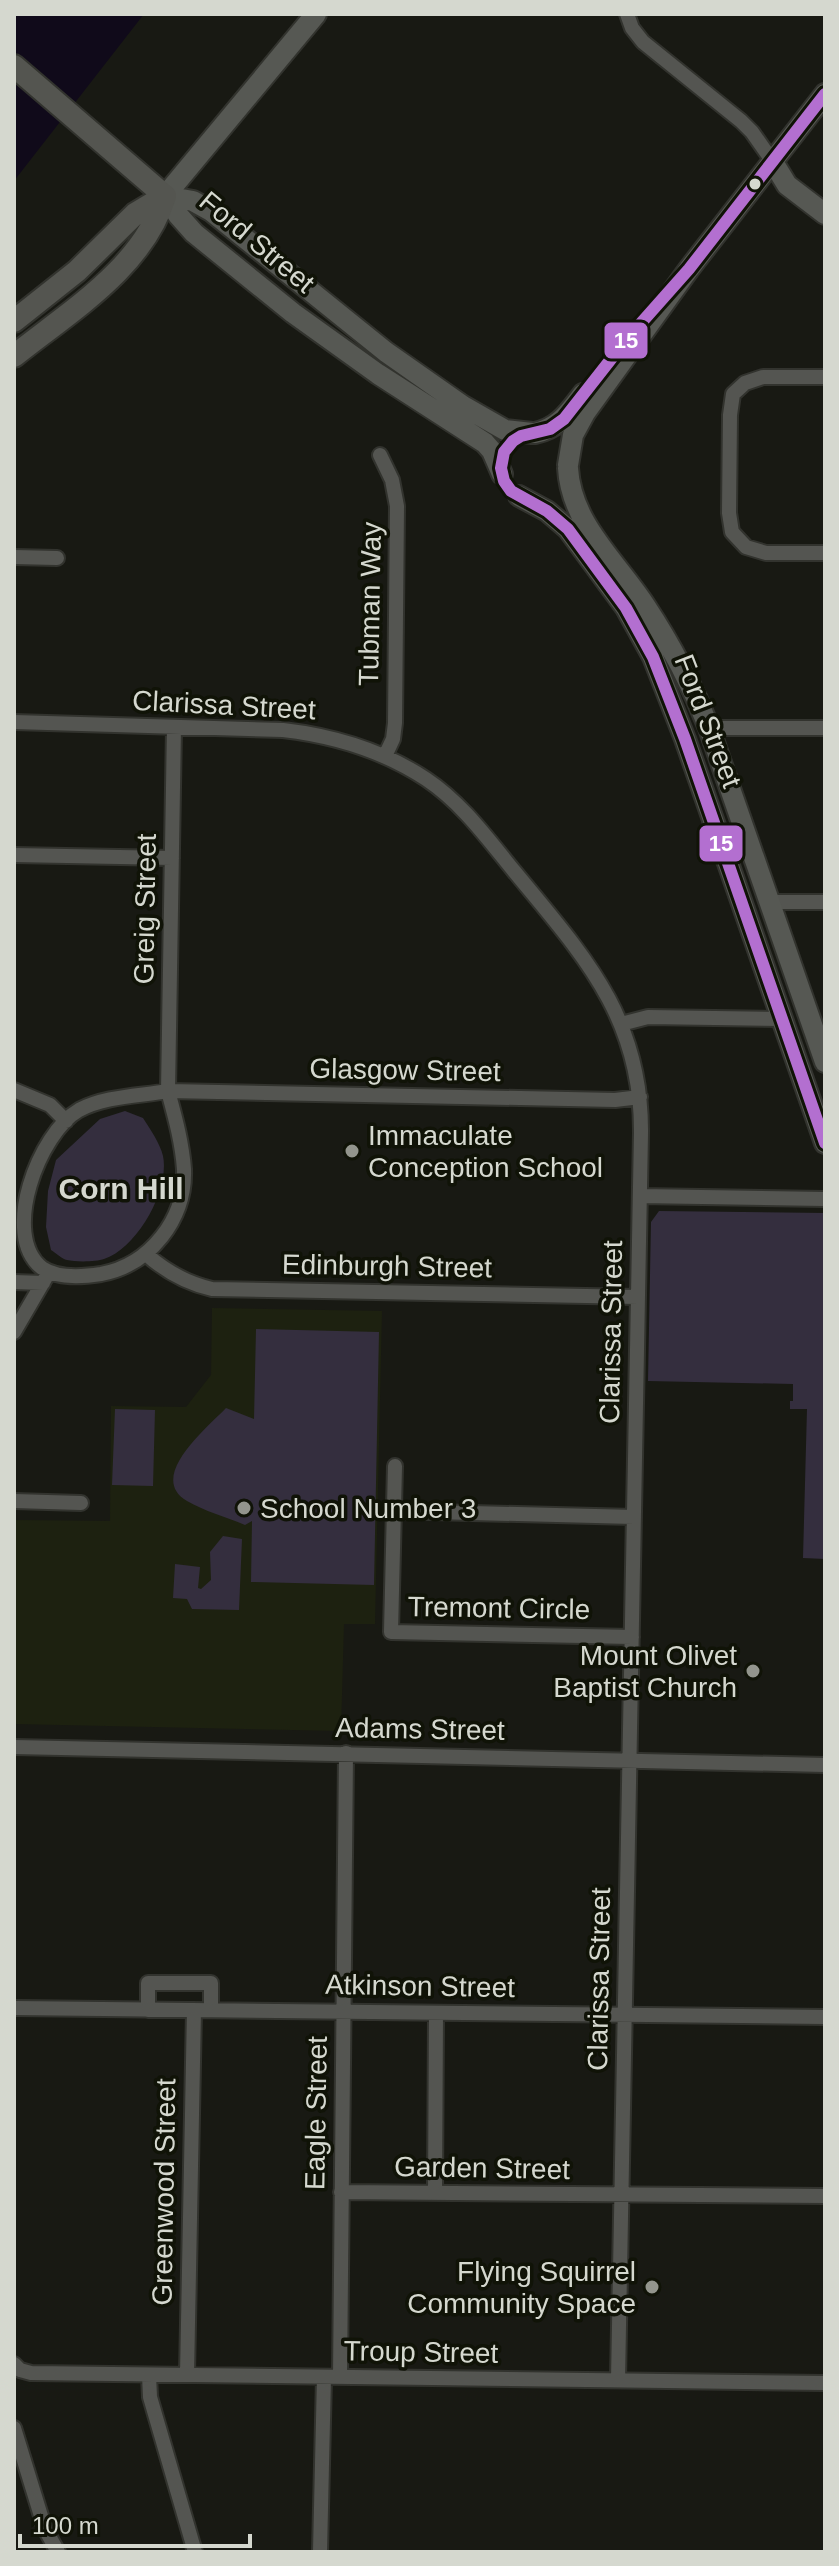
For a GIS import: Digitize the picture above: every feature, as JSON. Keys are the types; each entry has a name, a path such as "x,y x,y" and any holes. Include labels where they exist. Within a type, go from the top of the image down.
{"main road":[{"path":"14,321 77,271 135,214 165,196 316,14"},
{"name":"Ford Street","path":"14,66 165,196 189,228 242,271 350,354 481,440 492,451 502,474"},
{"path":"689,269 626,340 564,419 550,429 518,437 508,446 501,461 502,474 507,486 519,496 534,500 549,497 561,487 568,466 571,440 580,419 689,269 825,94"},
{"path":"773,162 787,185 825,214"},
{"path":"14,356 111,277 143,243 159,215 165,196"},
{"name":"Ford Street","path":"165,196 193,201 211,211 386,352 474,414 505,430 534,433"},
{"path":"534,433 547,435 558,443 565,453 568,466"},
{"name":"Ford Street","path":"568,466 570,492 580,516 656,622 687,677 709,728 825,1062"},
{"name":"Ford Street","path":"519,496 564,524 607,581 648,648 685,739 825,1143"}],"street":[{"path":"627,14 632,28 643,42 741,121 773,162"},
{"path":"825,377 763,377 745,383 733,394 729,513 732,532 746,547 766,553 825,553"},
{"name":"Tubman Way","path":"380,455 395,488 397,506 395,723 393,739 385,756"},
{"path":"14,557 57,558"},
{"name":"Clarissa Street","path":"14,722 302,732 353,743 385,756 426,779 463,809 578,949 603,986 621,1024 640,1097 640,1196 618,2380"},
{"name":"Greig Street","path":"168,1091 174,727"},
{"path":"709,728 825,728"},
{"path":"14,855 172,858"},
{"path":"769,902 825,902"},
{"path":"621,1024 654,1017 783,1019"},
{"path":"14,1090 50,1105 66,1121"},
{"path":"14,1282 80,1277 129,1265 146,1254 168,1229 184,1172 181,1142 168,1091 104,1101 79,1110 49,1140 35,1164 22,1214 24,1243 46,1278"},
{"name":"Glasgow Street","path":"168,1091 615,1100 640,1097"},
{"path":"640,1196 825,1199"},
{"name":"Edinburgh Street","path":"146,1254 173,1275 192,1285 212,1289 638,1297"},
{"path":"14,1332 46,1278"},
{"name":"Tremont Circle","path":"395,1466 391,1632 632,1637"},
{"path":"14,1501 81,1503"},
{"path":"394,1511 634,1517"},
{"name":"Adams Street","path":"14,1747 825,1765"},
{"name":"Eagle Street","path":"340,2377 346,1753"},
{"path":"148,2010 148,1983 211,1983 211,2010"},
{"name":"Atkinson Street","path":"14,2008 825,2017"},
{"name":"Greenwood Street","path":"187,2375 194,2010"},
{"path":"435,2193 436,2013"},
{"name":"Garden Street","path":"341,2192 825,2196"},
{"name":"Troup Street","path":"15,2366 31,2373 825,2383"},
{"path":"149,2375 150,2397 195,2552"},
{"path":"320,2552 324,2377"},
{"path":"14,2428 45,2529 58,2551"}],"shaded area":[{"path":"14,14 144,14 14,181"},
{"path":"125,1111 143,1118 162,1151 164,1170 156,1201 139,1231 116,1253 96,1261 65,1259 51,1250 46,1227 48,1191 56,1160 100,1119"},
{"path":"659,1211 825,1213 825,1559 803,1558 807,1409 790,1409 793,1384 648,1381 651,1222"},
{"name":"School Number 3","path":"212,1308 382,1311 375,1624 344,1624 341,1731 14,1724 14,1520 110,1521 111,1406 186,1407 211,1375"},
{"path":"256,1329 379,1332 374,1585 251,1582 252,1521 245,1525 208,1511 187,1501 176,1491 173,1479 184,1453 226,1408 254,1419"},
{"path":"115,1409 155,1410 153,1486 112,1485"},
{"path":"223,1536 242,1539 239,1610 192,1609 187,1599 173,1598 175,1564 200,1567 198,1588 201,1589 211,1580 210,1552"}],"transit line":[{"name":"15","path":"825,94 689,269 626,340 564,419 550,429 513,441 504,452 501,468 504,481 511,491 547,511 568,529 626,608 653,657 685,739 825,1143"}],"place":[{"name":"Immaculate Conception School","path":"352,1151"},
{"name":"School Number 3","path":"244,1508"},
{"name":"Mount Olivet Baptist Church","path":"753,1671"},
{"name":"Flying Squirrel Community Space","path":"652,2287"}],"district":[{"name":"Corn Hill","path":"121,1188"}]}
